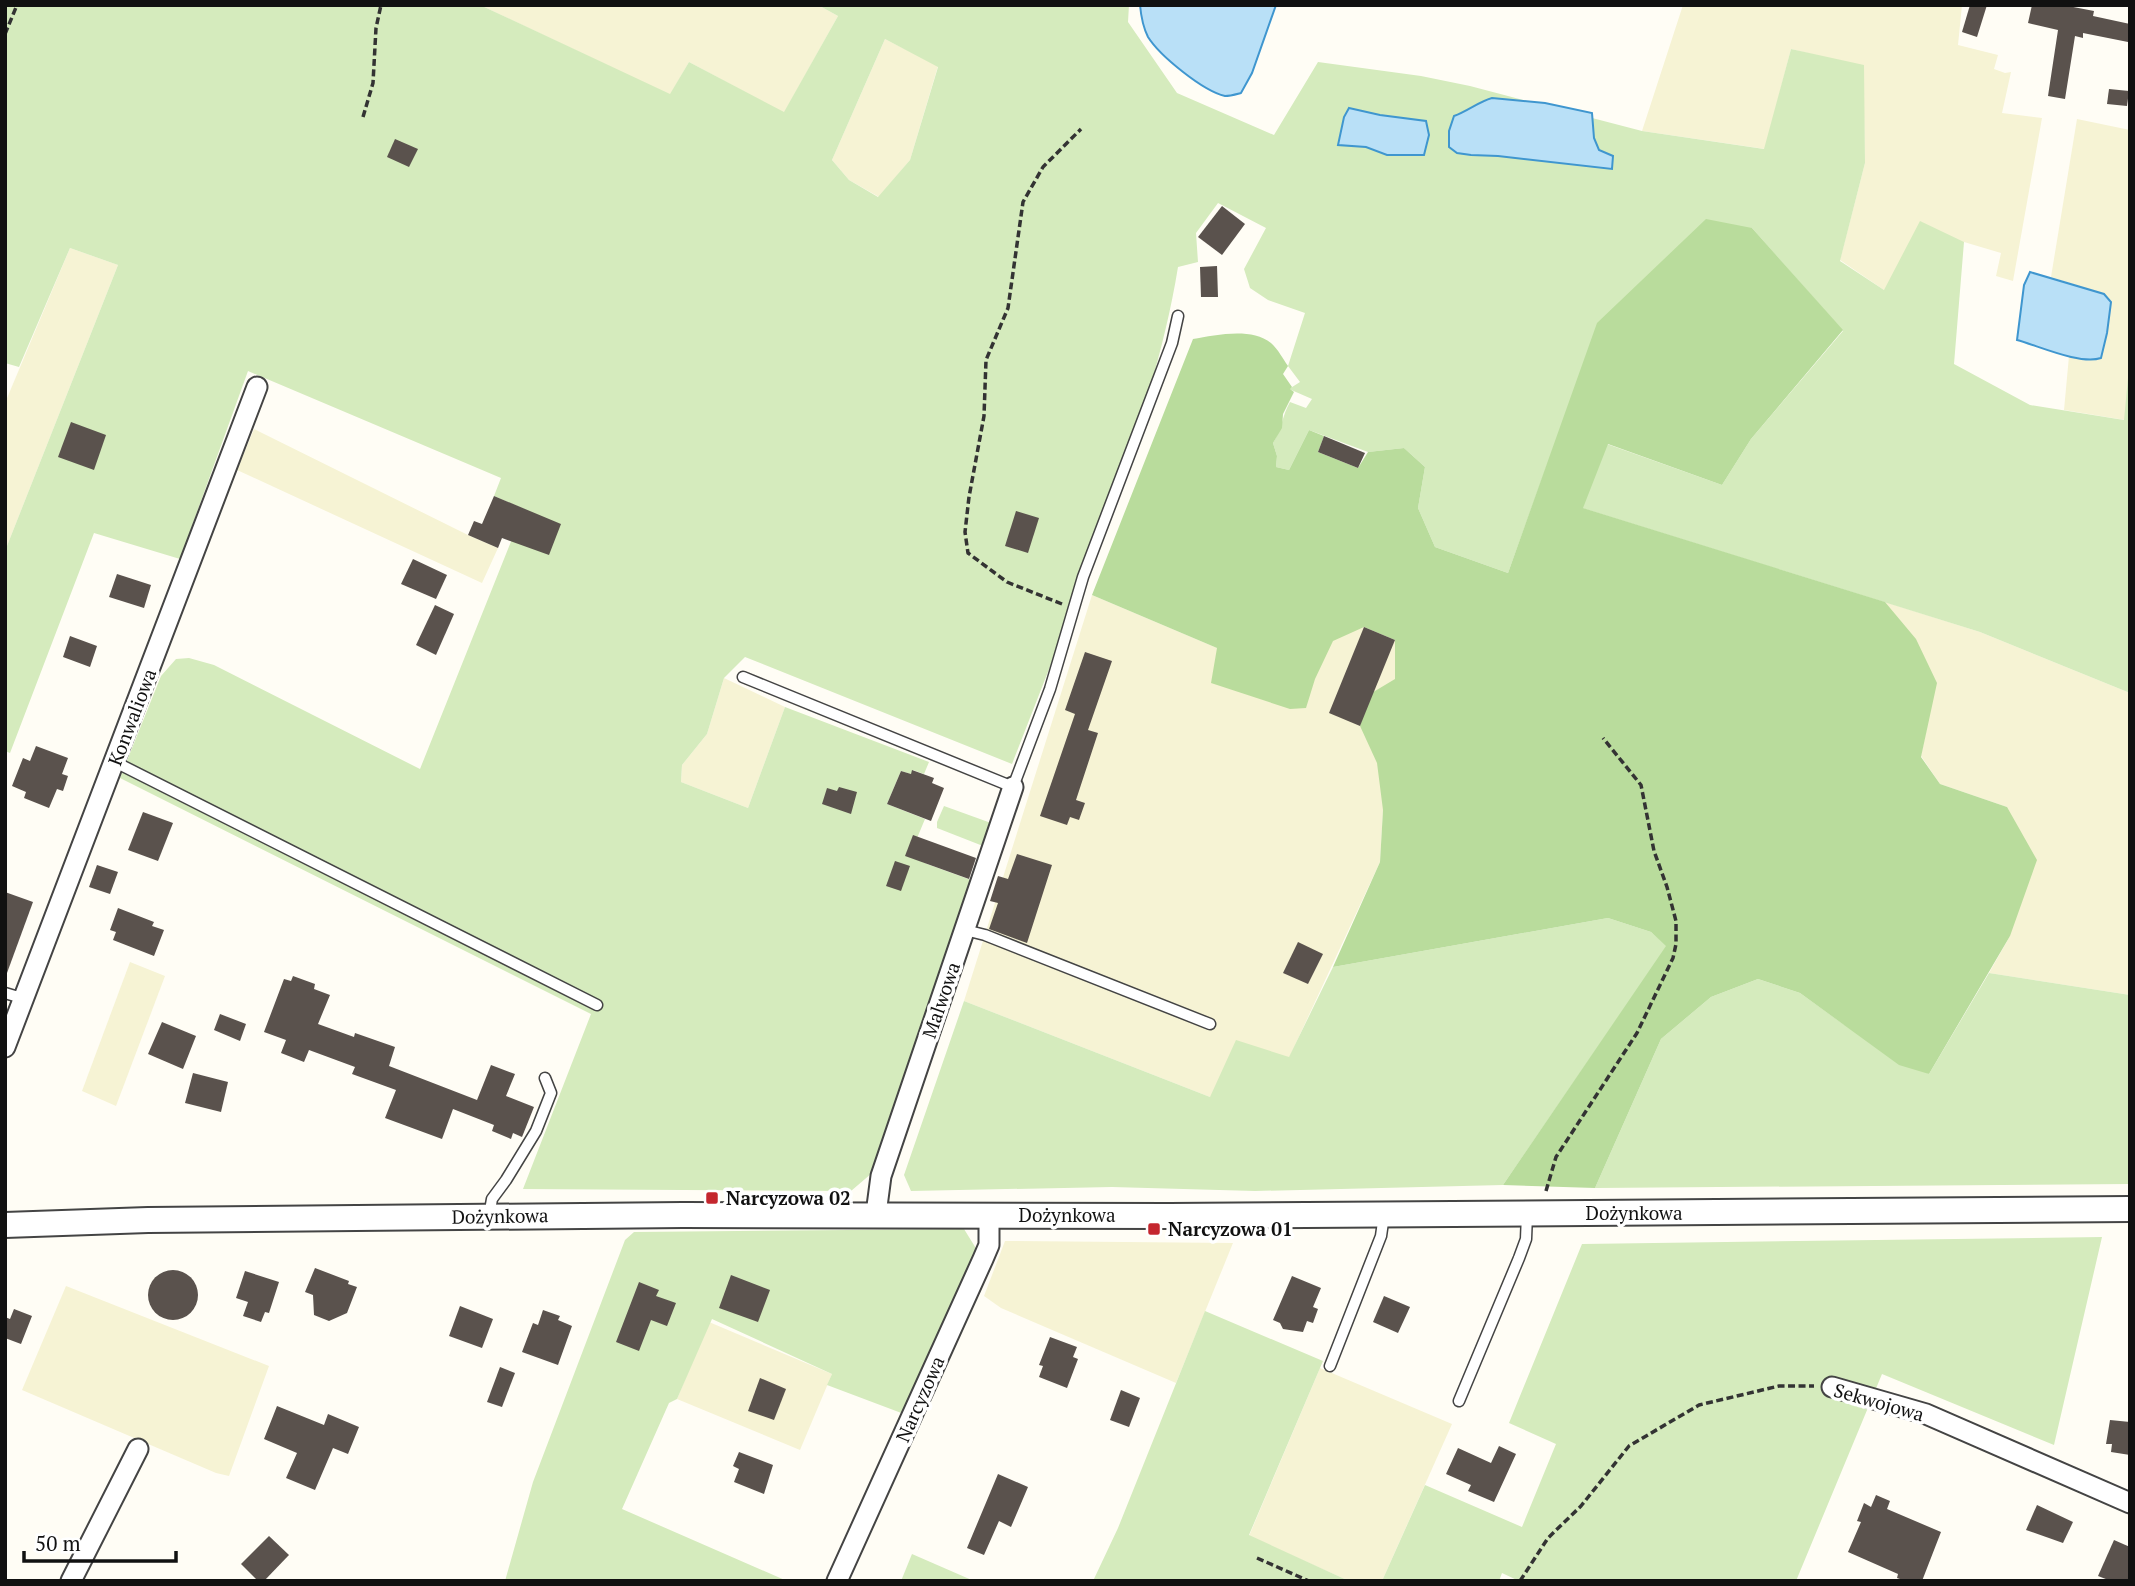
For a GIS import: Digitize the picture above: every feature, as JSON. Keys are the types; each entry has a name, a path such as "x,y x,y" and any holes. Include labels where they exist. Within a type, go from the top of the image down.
{"street":[{"name":"Konwaliowa","path":"5,1047 257,387"},
{"name":"Malwowa","path":"876,1214 881,1176 1013,787"},
{"name":"Dożynkowa","path":"5,1225 148,1220 876,1214 1534,1214 2130,1209"},
{"name":"Narcyzowa","path":"838,1581 984,1259 989,1245 989,1214"},
{"name":"Sekwojowa","path":"1832,1387 1926,1414 2130,1503"},
{"path":"71,1581 138,1449"}],"lane":[{"path":"743,677 1013,787 1050,689 1087,564 1172,343 1178,316"},
{"path":"115,762 597,1005"},
{"path":"965,930 985,935 1210,1024"},
{"path":"5,993 24,999"},
{"path":"489,1217 492,1199 536,1131 545,1110 551,1093 545,1078"},
{"path":"1330,1366 1381,1236 1384,1214"},
{"path":"1458,1401 1519,1258 1534,1214"}],"path":[{"path":"5,34 17,5"},
{"path":"363,117 373,82 376,28 382,5"},
{"path":"1074,609 1007,582 968,554 965,533 984,416 986,360 1008,308 1023,202 1043,167 1081,129"},
{"path":"1534,1214 1547,1187 1556,1157 1637,1033 1673,958 1676,944 1676,920 1654,850 1641,785 1603,738"},
{"name":"Sekwojowa","path":"1520,1581 1549,1538 1581,1506 1629,1446 1699,1405 1779,1386 1832,1387"},
{"path":"1256,1558 1309,1581"}],"shaded area":[{"path":"480,5 818,5 838,16 784,113 689,62 670,95"},
{"path":"1683,5 1962,5 1958,45 1998,55 1994,69 2011,72 2002,113 2042,118 2013,281 1996,276 2001,253 1964,242 1884,290 1840,260 1865,163 1863,67 1791,49 1765,149 1642,131"},
{"path":"885,39 938,66 910,160 879,197 849,180 832,160"},
{"path":"2077,119 2130,130 2130,357 2125,420 2064,410 2069,356 2093,360 2101,357 2111,302 2104,294 2051,277"},
{"path":"70,248 118,265 5,551 5,403"},
{"path":"254,429 498,548 482,583 237,470"},
{"path":"1092,595 1217,648 1364,627 1395,640 1396,679 1380,862 1289,1058 1210,1097 964,1001"},
{"path":"1885,602 1980,632 2130,693 2130,995 1989,973 2010,936 2007,807 1940,784 1921,756 1927,727"},
{"path":"724,678 785,707 748,808 681,782 682,765 707,734"},
{"path":"130,962 165,976 116,1106 82,1091"},
{"path":"1005,1241 1233,1243 1176,1383 1001,1308 984,1296"},
{"path":"66,1286 269,1366 229,1476 216,1473 22,1390"},
{"path":"709,1322 832,1374 800,1450 677,1399"},
{"path":"1320,1368 1452,1424 1382,1581 1349,1581 1249,1536"}],"green space":[{"path":"5,5 480,5 670,94 689,62 784,112 838,16 818,5 1129,5 1128,22 1177,93 1274,135 1318,62 1421,76 1470,86 1642,131 1764,149 1791,49 1864,65 1865,163 1840,261 1884,290 1920,221 1964,242 1954,364 2030,405 2124,420 2130,357 2130,693 1980,632 1582,508 1607,444 1722,485 1751,439 1843,331 1752,228 1547,465 1508,573 1435,547 1418,508 1425,467 1404,448 1368,452 1309,430 1289,470 1276,467 1277,456 1273,443 1290,402 1306,408 1312,399 1289,389 1300,382 1288,366 1305,313 1268,300 1250,288 1244,269 1266,228 1218,203 1196,233 1198,262 1178,267 1164,335 1135,435 1101,534 1012,764 745,657 724,678 707,734 682,765 681,782 748,808 785,707 929,762 924,774 913,770 911,774 901,771 887,804 925,819 915,843 914,857 971,880 952,943 872,1173 851,1191 523,1189 591,1014 120,778 161,676 176,659 189,658 214,665 420,769 524,509 494,496 501,478 248,371 180,559 94,533 10,753 5,751 5,551 118,265 70,248 19,367 5,363","holes":["885,39 938,67 910,160 878,197 849,180 832,160"]},
{"path":"1706,219 1752,228 1843,330 1751,439 1722,485 1608,444 1583,508 1885,602 1916,639 1937,683 1921,757 1940,784 2007,807 2037,860 2010,936 1929,1074 1899,1065 1800,993 1758,979 1711,997 1661,1039 1595,1188 1503,1185 1666,946 1651,932 1608,918 1333,967 1380,862 1383,810 1377,763 1360,726 1370,694 1395,679 1395,640 1364,627 1333,641 1315,679 1306,708 1290,709 1211,683 1217,648 1092,595 1193,339 1233,334 1263,338 1274,345 1288,366 1283,374 1294,392 1283,414 1282,428 1273,443 1277,456 1276,467 1289,470 1309,430 1324,436 1318,452 1358,468 1368,452 1404,448 1425,467 1418,508 1435,547 1508,573 1597,323"},
{"path":"944,806 991,823 983,846 937,828"},
{"path":"1608,918 1651,932 1667,946 1503,1185 1255,1191 1112,1187 911,1191 904,1175 964,1001 1210,1097 1236,1040 1289,1057 1333,967"},
{"path":"1989,973 2130,995 2130,1184 1595,1188 1661,1039 1711,997 1758,979 1800,993 1843,1024 1929,1074"},
{"path":"964,1229 977,1250 904,1414 827,1385 832,1374 712,1319 677,1399 669,1403 622,1509 787,1581 505,1581 533,1482 625,1240 634,1232"},
{"path":"2102,1237 2054,1445 1882,1374 1796,1581 1519,1581 1502,1573 1499,1581 1382,1581 1425,1485 1522,1527 1556,1444 1509,1423 1582,1244"},
{"path":"1205,1311 1323,1361 1249,1535 1349,1581 1093,1581 1118,1528"},
{"path":"912,1554 974,1581 901,1581"}],"water":[{"path":"1140,5 1276,5 1252,73 1241,93 1225,96 1194,80 1162,54 1146,33"},
{"path":"1492,98 1545,103 1592,113 1594,138 1599,150 1613,156 1612,169 1471,155 1457,153 1449,147 1449,131 1454,116"},
{"path":"1349,108 1426,121 1429,135 1424,155 1387,155 1366,147 1338,145 1344,117"},
{"path":"2030,272 2104,294 2111,302 2101,358 2071,357 2017,340 2024,285"}],"building":[{"path":"1970,5 1987,5 1977,37 1962,32"},
{"path":"2032,5 2063,5 2094,11 2093,16 2130,24 2128,42 2083,33 2083,38 2075,36 2065,99 2048,96 2058,30 2028,23"},
{"path":"2109,89 2129,91 2127,106 2107,104"},
{"path":"395,139 418,149 409,167 387,157"},
{"path":"1222,206 1245,224 1222,255 1198,237"},
{"path":"1217,266 1218,297 1201,297 1200,267"},
{"path":"71,422 106,435 94,470 58,457"},
{"path":"1324,436 1365,453 1358,468 1318,452"},
{"path":"494,496 561,524 549,555 502,538 498,548 468,535 474,521 482,524"},
{"path":"1016,511 1039,518 1028,553 1005,546"},
{"path":"413,559 447,575 436,599 401,584"},
{"path":"117,574 151,585 144,608 109,597"},
{"path":"435,605 454,614 436,655 416,645"},
{"path":"1364,627 1395,640 1360,726 1329,713"},
{"path":"70,636 97,646 90,667 63,657"},
{"path":"1085,652 1112,661 1088,730 1098,733 1076,800 1085,803 1079,820 1070,817 1067,825 1040,816 1075,714 1065,710"},
{"path":"36,746 68,758 62,774 68,776 63,791 57,789 49,808 24,798 26,792 12,786 23,758 30,761"},
{"path":"912,770 934,778 932,783 944,788 931,821 887,804 901,771 911,774"},
{"path":"839,787 857,792 851,814 822,804 827,788 837,791"},
{"path":"143,812 173,823 158,861 128,850"},
{"path":"913,835 976,858 969,879 905,856"},
{"path":"1017,854 1052,865 1027,943 989,929 998,903 990,901 998,876 1008,879"},
{"path":"895,861 910,866 901,891 886,886"},
{"path":"97,865 118,872 110,894 89,887"},
{"path":"5,892 33,902 7,973 5,973"},
{"path":"118,908 154,922 152,926 164,930 154,956 113,940 116,932 110,930"},
{"path":"1298,942 1323,954 1308,984 1283,973"},
{"path":"293,976 315,984 314,989 330,995 318,1024 354,1037 355,1033 395,1047 389,1066 477,1100 491,1065 515,1074 506,1096 534,1107 522,1137 513,1133 511,1139 492,1131 494,1125 453,1109 442,1139 385,1118 396,1090 352,1074 355,1067 309,1050 304,1062 281,1053 286,1040 264,1032 284,979 291,981"},
{"path":"220,1014 246,1024 240,1041 214,1030"},
{"path":"162,1022 196,1036 183,1069 148,1054"},
{"path":"193,1073 228,1082 221,1112 185,1103"},
{"path":"315,1268 349,1281 348,1284 357,1287 347,1313 329,1321 314,1315 313,1295 305,1292"},
{"path":"173,1270 190,1278 198,1295 190,1312 173,1320 156,1312 148,1295 156,1278"},
{"path":"245,1271 279,1282 269,1313 265,1312 261,1322 243,1316 248,1302 236,1298"},
{"path":"731,1275 770,1290 758,1322 719,1308"},
{"path":"1292,1276 1321,1288 1313,1307 1318,1309 1313,1323 1307,1321 1303,1332 1283,1329 1280,1323 1273,1320"},
{"path":"639,1282 659,1290 656,1296 676,1303 667,1326 651,1320 639,1351 616,1342"},
{"path":"1384,1296 1410,1307 1398,1333 1373,1322"},
{"path":"460,1306 493,1319 482,1348 449,1336"},
{"path":"14,1309 32,1316 21,1344 5,1338 5,1317 10,1319"},
{"path":"543,1310 560,1316 558,1320 572,1326 558,1365 522,1352 533,1323 538,1325"},
{"path":"1050,1337 1077,1347 1073,1357 1078,1359 1067,1388 1039,1377 1043,1366 1039,1365"},
{"path":"500,1367 515,1373 502,1407 487,1402"},
{"path":"760,1378 786,1389 774,1420 748,1411"},
{"path":"1121,1390 1140,1398 1129,1427 1110,1420"},
{"path":"277,1406 324,1425 328,1414 359,1427 348,1454 333,1448 315,1490 286,1478 297,1453 264,1439"},
{"path":"2110,1420 2130,1422 2130,1455 2111,1452 2112,1444 2106,1444"},
{"path":"1499,1446 1516,1454 1494,1502 1468,1491 1471,1485 1446,1474 1458,1448 1491,1463"},
{"path":"739,1452 773,1465 764,1494 734,1482 739,1469 733,1466"},
{"path":"998,1474 1028,1487 1011,1527 999,1521 984,1555 967,1548"},
{"path":"1876,1495 1890,1501 1887,1509 1941,1532 1922,1581 1897,1578 1898,1574 1848,1552 1861,1522 1857,1521 1864,1503 1871,1507"},
{"path":"2037,1505 2073,1522 2063,1543 2026,1530"},
{"path":"269,1536 289,1555 264,1581 258,1581 241,1564"},
{"path":"2114,1540 2130,1547 2130,1581 2111,1581 2098,1576"}],"place":[{"name":"Narcyzowa 02","path":"712,1198"},
{"name":"Narcyzowa 01","path":"1154,1229"}]}
